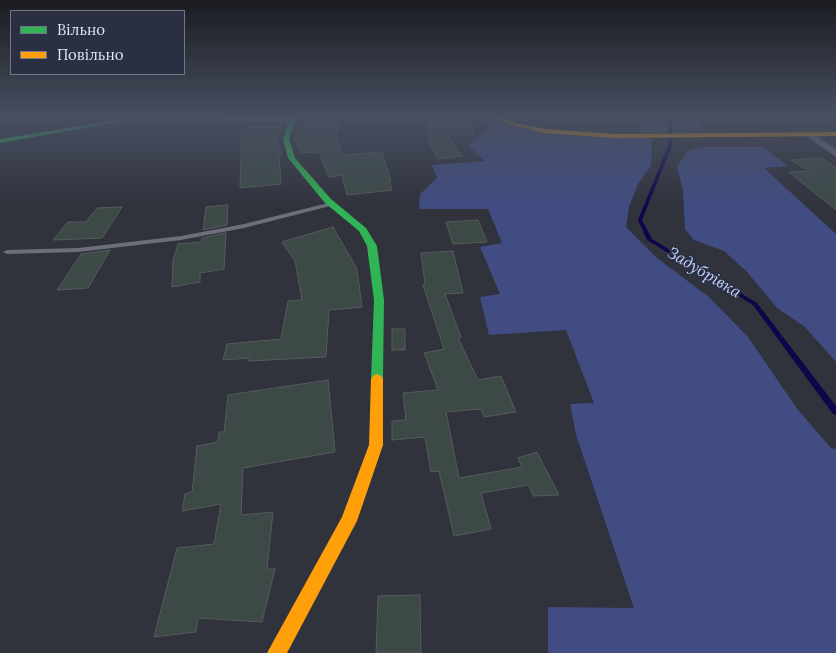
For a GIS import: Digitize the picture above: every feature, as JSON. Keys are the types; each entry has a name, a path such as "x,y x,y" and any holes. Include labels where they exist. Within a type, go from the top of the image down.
{"street":[{"path":"277,653 349,521 376,445 378,300 372,246 363,230 332,204 292,158 288,148"}],"lane":[{"path":"7,252 78,250 181,238 244,226 332,204"}],"shaded area":[{"path":"471,148 652,148 651,166 638,184 629,207 626,227 657,258 709,297 748,337 798,410 831,448 836,449 836,653 548,653 548,607 634,608 576,435 570,404 594,403 566,330 489,335 480,297 500,294 480,247 502,243 488,209 419,209 420,194 437,178 432,165 485,161"},
{"path":"696,148 765,148 788,166 764,168 836,234 836,362 805,327 777,308 747,272 724,251 694,240 685,229 683,191 677,166 688,151"}],"building":[{"path":"241,148 280,148 282,154 279,155 281,184 240,188"},
{"path":"298,148 340,148 342,155 382,152 392,190 347,195 342,175 329,177 319,152 300,153"},
{"path":"432,148 457,148 462,156 438,159"},
{"path":"822,158 836,168 836,210 789,172 809,171 791,160"},
{"path":"228,205 227,225 203,230 206,207"},
{"path":"122,207 102,238 53,240 68,222 86,222 97,208"},
{"path":"478,220 487,242 453,244 446,222"},
{"path":"333,227 357,269 362,307 329,310 326,357 249,361 250,358 223,360 227,344 281,339 288,301 302,300 295,261 282,242"},
{"path":"226,233 224,269 200,273 200,282 172,287 173,260 178,244 201,242 202,238"},
{"path":"110,250 88,288 57,290 81,254"},
{"path":"453,251 463,293 445,294 461,337 458,338 478,380 501,376 516,412 484,417 481,409 446,412 459,478 522,467 518,458 537,452 559,495 533,496 529,485 481,493 491,529 454,536 439,471 431,472 425,437 392,440 392,421 406,420 403,393 438,390 424,353 444,349 423,285 425,285 421,253"},
{"path":"392,329 405,329 405,350 392,350"},
{"path":"328,380 335,452 243,468 241,515 273,512 267,569 275,569 262,622 198,618 196,632 154,637 177,548 214,544 221,504 182,511 185,494 192,492 197,446 218,442 219,432 224,432 228,395"},
{"path":"420,595 421,653 376,653 378,596"}],"waterway":[{"name":"Задубрівка","path":"669,148 640,220 650,240 755,304 836,412"}],"traffic: fast":[{"path":"289,148 292,158 328,201 363,230 372,246 379,300 377,379"}],"traffic: slow":[{"path":"277,653 349,521 376,445 377,379"}]}
